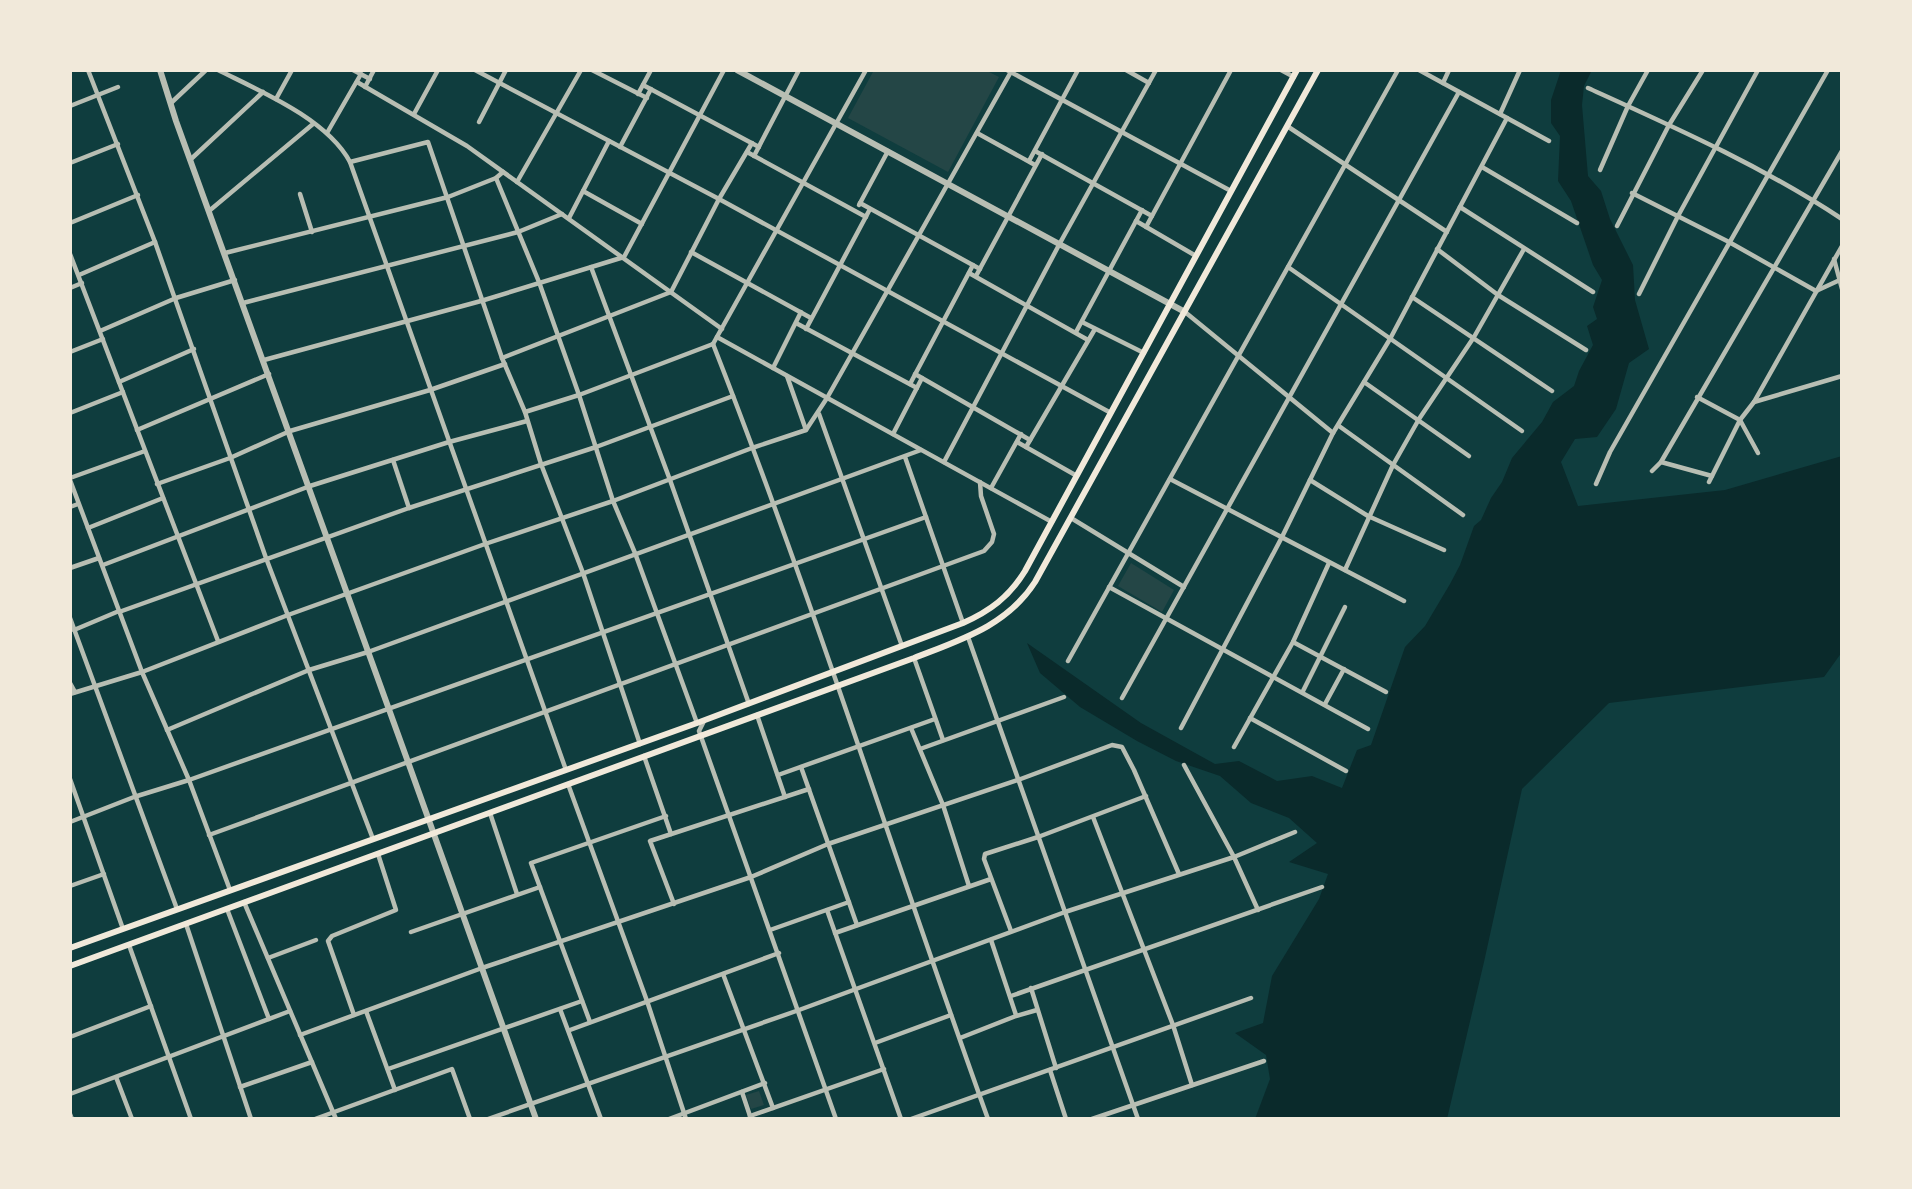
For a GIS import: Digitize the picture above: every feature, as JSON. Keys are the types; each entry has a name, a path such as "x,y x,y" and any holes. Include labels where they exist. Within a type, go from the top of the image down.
{"main road":[{"path":"70,966 914,658 968,637 1000,620 1019,604 1035,582 1318,70"},
{"path":"70,948 706,720 963,623 992,608 1008,594 1025,571 1296,73"}],"street":[{"path":"88,70 156,242 266,558 373,839"},
{"path":"160,70 190,160 310,486 347,596 536,1119"},
{"path":"170,103 206,70"},
{"path":"218,70 229,73 276,99 327,133 339,144 350,162 566,770"},
{"path":"276,99 292,70"},
{"path":"354,70 370,79"},
{"path":"365,87 374,70"},
{"path":"414,114 438,70"},
{"path":"475,70 1111,413"},
{"path":"479,122 506,70"},
{"path":"517,182 581,70"},
{"path":"592,70 647,98"},
{"path":"638,94 651,70"},
{"path":"264,360 481,301 624,257 724,70"},
{"path":"737,70 1185,312 1333,433"},
{"path":"754,156 800,70"},
{"path":"525,412 579,395 713,344 866,70"},
{"path":"1029,162 1078,70"},
{"path":"1126,70 1149,83"},
{"path":"944,462 1060,243 1156,70"},
{"path":"1146,227 1231,70"},
{"path":"1281,70 1296,73"},
{"path":"1068,661 1398,70"},
{"path":"1419,70 1549,141"},
{"path":"1443,83 1449,70"},
{"path":"1500,114 1520,70"},
{"path":"1600,170 1628,106 1648,70"},
{"path":"1617,226 1669,125 1703,70"},
{"path":"1639,293 1758,70"},
{"path":"1596,484 1610,452 1828,70"},
{"path":"70,683 72,693 142,672 288,615 806,430 819,414 1010,71 1231,191"},
{"path":"327,133 361,74"},
{"path":"356,82 467,146 722,329"},
{"path":"643,85 759,147"},
{"path":"70,106 118,87"},
{"path":"1588,88 1716,148 1813,200 1842,219"},
{"path":"620,147 651,89"},
{"path":"190,160 263,92"},
{"path":"1122,698 1460,92"},
{"path":"1181,728 1282,537 1333,433 1390,339 1507,118"},
{"path":"209,211 313,124"},
{"path":"1287,126 1447,232"},
{"path":"977,132 1035,165"},
{"path":"569,218 609,141"},
{"path":"350,162 428,142 481,301 525,412 541,464 583,573 640,744"},
{"path":"70,163 118,144"},
{"path":"502,358 671,292 752,144"},
{"path":"856,212 888,150"},
{"path":"1035,150 1152,216"},
{"path":"1652,471 1661,462 1842,151"},
{"path":"747,152 866,217"},
{"path":"976,276 1042,154"},
{"path":"1482,167 1577,223"},
{"path":"225,253 448,197 496,178 503,172"},
{"path":"496,178 539,282 613,501 635,553 696,723"},
{"path":"583,191 642,224"},
{"path":"1632,193 1729,242 1816,291"},
{"path":"300,194 312,232"},
{"path":"70,223 138,195"},
{"path":"860,203 980,269"},
{"path":"1460,207 1593,292"},
{"path":"806,329 870,209"},
{"path":"1076,332 1142,210"},
{"path":"243,303 518,232 562,214"},
{"path":"1136,221 1196,256"},
{"path":"79,275 156,242"},
{"path":"1709,482 1740,420 1754,402 1842,246"},
{"path":"1437,249 1498,295 1586,350"},
{"path":"1345,570 1393,465 1445,377 1474,337 1524,249"},
{"path":"691,252 811,318"},
{"path":"70,254 218,641"},
{"path":"1834,259 1842,289"},
{"path":"910,384 973,265"},
{"path":"591,267 749,704"},
{"path":"1288,267 1522,430"},
{"path":"968,273 1088,340"},
{"path":"100,331 176,298 235,280"},
{"path":"1816,291 1841,280"},
{"path":"70,288 82,283"},
{"path":"1412,297 1552,391"},
{"path":"773,368 802,312"},
{"path":"1081,322 1144,353"},
{"path":"796,323 917,388"},
{"path":"1026,447 1094,329"},
{"path":"717,337 1052,522"},
{"path":"70,352 103,340"},
{"path":"713,344 796,564 988,1119"},
{"path":"119,382 194,349"},
{"path":"157,484 230,458 290,431 430,390 505,364"},
{"path":"137,430 269,374"},
{"path":"915,374 1030,440"},
{"path":"787,376 806,430"},
{"path":"1754,402 1842,376"},
{"path":"893,435 922,378"},
{"path":"1364,382 1469,456"},
{"path":"70,413 123,392"},
{"path":"74,630 266,558 596,447 733,396"},
{"path":"1697,397 1740,420 1758,453"},
{"path":"819,414 902,646"},
{"path":"103,565 249,507 310,486 449,442 527,421"},
{"path":"1339,425 1463,515"},
{"path":"991,488 1021,434"},
{"path":"1017,442 1077,476"},
{"path":"167,730 309,670 368,652 921,450"},
{"path":"145,451 70,479 142,672 189,780 230,890"},
{"path":"905,457 963,623"},
{"path":"393,460 409,508"},
{"path":"1661,462 1712,475"},
{"path":"1170,479 1404,601"},
{"path":"1310,480 1368,516 1444,550"},
{"path":"209,835 984,551 992,542 994,534 981,496 980,482"},
{"path":"88,528 163,499"},
{"path":"70,507 79,504"},
{"path":"70,822 926,517"},
{"path":"1071,518 1184,587"},
{"path":"70,568 99,558"},
{"path":"1234,747 1293,642 1329,563"},
{"path":"1110,587 1368,729"},
{"path":"1303,691 1345,607"},
{"path":"70,618 177,909"},
{"path":"968,637 1138,1119"},
{"path":"1293,642 1386,692"},
{"path":"914,658 943,740"},
{"path":"1325,704 1344,669"},
{"path":"920,749 1064,697"},
{"path":"757,715 785,797"},
{"path":"1250,718 1346,771"},
{"path":"778,775 936,719"},
{"path":"706,720 700,727 701,736 836,1119"},
{"path":"911,728 943,805 969,886"},
{"path":"300,1035 482,968 751,877 828,844 884,824 1116,745 1122,747 1180,874"},
{"path":"644,757 671,834"},
{"path":"1184,765 1234,857 1258,910"},
{"path":"801,767 857,925"},
{"path":"70,779 123,929"},
{"path":"568,784 591,842 685,1116"},
{"path":"674,904 650,841 809,789"},
{"path":"1012,931 984,859 985,853 1038,837 1146,796"},
{"path":"490,813 517,894"},
{"path":"590,1022 531,863 666,816"},
{"path":"1093,817 1173,1025 1192,1085"},
{"path":"488,1119 856,990 1065,912 1234,857 1296,832"},
{"path":"354,1015 328,941 332,936 394,913 397,907 378,853"},
{"path":"70,886 104,874"},
{"path":"835,933 991,878"},
{"path":"411,932 540,887"},
{"path":"1011,996 1322,887"},
{"path":"244,902 335,1116"},
{"path":"771,930 849,902"},
{"path":"227,909 269,1019"},
{"path":"827,910 901,1119"},
{"path":"186,924 251,1119"},
{"path":"268,958 316,940"},
{"path":"992,940 1016,1016"},
{"path":"129,945 191,1119"},
{"path":"570,1030 779,953"},
{"path":"723,974 773,1108"},
{"path":"1031,988 1066,1119"},
{"path":"912,1119 1251,998"},
{"path":"388,1069 503,1027 582,1002"},
{"path":"70,1037 151,1006"},
{"path":"560,1009 601,1119"},
{"path":"960,1038 1037,1010"},
{"path":"70,1094 290,1011"},
{"path":"366,1011 395,1090"},
{"path":"875,1043 951,1015"},
{"path":"1092,1119 1264,1060"},
{"path":"240,1087 312,1062"},
{"path":"316,1119 335,1116 452,1069 470,1119"},
{"path":"742,1091 751,1118 884,1069"},
{"path":"116,1077 132,1119"},
{"path":"669,1119 685,1116 765,1083"}],"shaded area":[{"path":"874,70 985,70 999,77 948,172 848,118"},
{"path":"1561,70 1592,70 1584,86 1582,105 1588,176 1601,191 1610,219 1633,265 1635,300 1649,349 1629,363 1616,409 1597,437 1575,439 1561,462 1578,506 1725,490 1842,456 1842,652 1824,677 1609,703 1522,789 1447,1119 1255,1119 1270,1079 1266,1055 1235,1033 1263,1023 1272,976 1319,899 1328,874 1289,862 1317,843 1289,818 1251,803 1220,776 1176,761 1080,707 1040,673 1027,643 1141,723 1215,764 1239,761 1277,781 1312,776 1342,788 1357,750 1371,745 1405,647 1425,626 1450,584 1474,526 1481,520 1512,458 1542,422 1553,402 1574,386 1593,345 1587,326 1597,319 1593,307 1602,280 1593,265 1571,201 1558,181 1560,136 1551,123 1551,100"},
{"path":"1131,563 1174,590 1162,612 1118,586"},
{"path":"759,1091 764,1105 751,1109 746,1095"}]}
